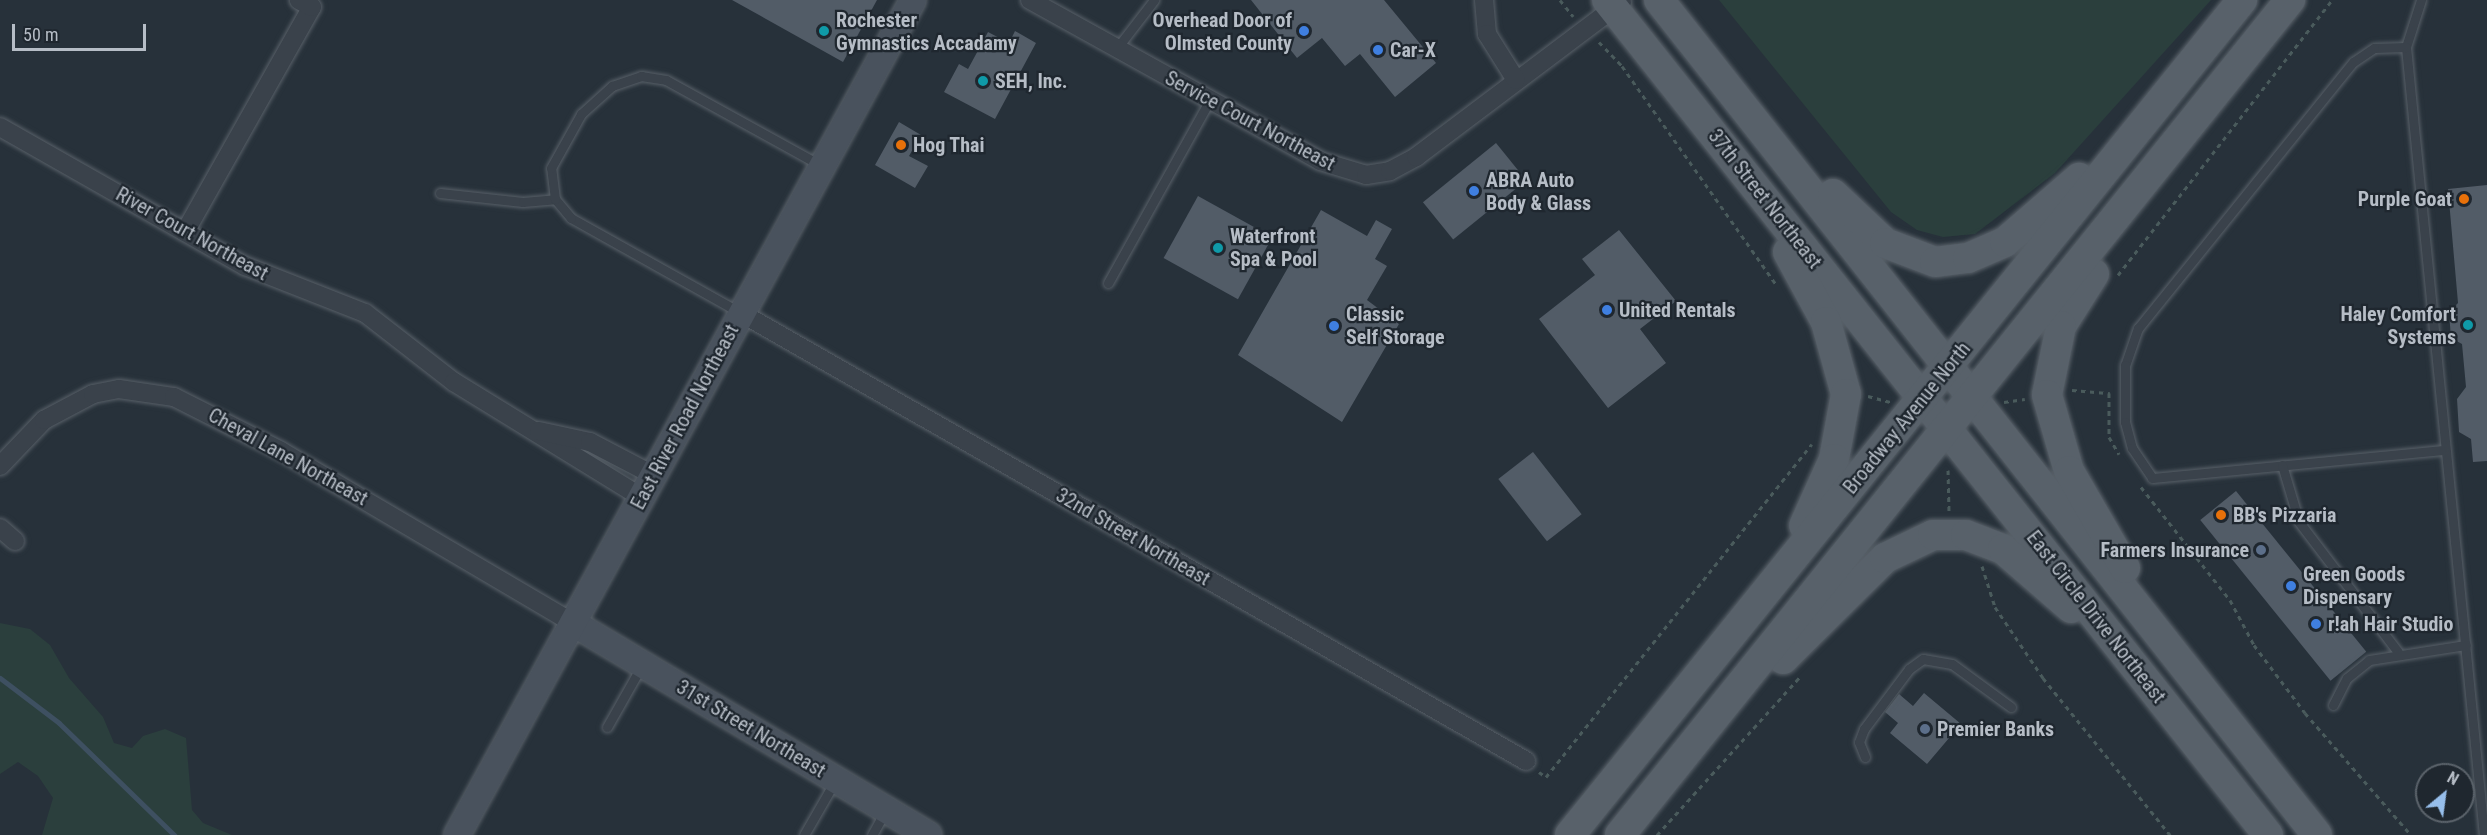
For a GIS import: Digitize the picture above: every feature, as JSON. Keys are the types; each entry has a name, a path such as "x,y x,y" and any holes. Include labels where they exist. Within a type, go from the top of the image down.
{"main road":[{"name":"37th Street Northeast","path":"1659,0 1972,398"},
{"name":"Broadway Avenue North","path":"1570,835 2242,0"},
{"name":"Broadway Avenue North","path":"1620,835 2290,0"},
{"name":"37th Street Northeast","path":"1615,3 1704,122 1924,397"},
{"path":"1728,87 1871,232 1901,252 1935,262 1987,251 2031,224 2181,76"},
{"path":"2216,95 2070,310 2055,344 2047,395 2054,432 2079,492 2227,724"},
{"path":"1704,122 1814,297 1844,381 1845,409 1834,459 1775,581"},
{"name":"East Circle Drive Northeast","path":"1924,397 2268,835"},
{"name":"East Circle Drive Northeast","path":"1972,398 2227,724 2318,835"},
{"path":"1682,758 1866,574 1902,547 1933,535 1966,535 2003,549 2150,686"}],"street":[{"path":"185,232 312,7 299,0"},
{"name":"East River Road Northeast","path":"458,835 913,0"},
{"name":"Service Court Northeast","path":"1030,0 1328,165 1366,175 1404,165 1615,3"},
{"path":"1484,0 1487,34 1516,80"},
{"name":"River Court Northeast","path":"0,127 260,273 365,313 454,382 537,430 641,497"},
{"name":"32nd Street Northeast","path":"741,313 1526,761"},
{"name":"Cheval Lane Northeast","path":"0,466 44,420 93,394 119,389 174,397 301,462 573,623"},
{"name":"River Court Northeast","path":"537,430 590,442 653,475"},
{"path":"0,528 15,541"},
{"name":"31st Street Northeast","path":"573,623 929,835"}],"lane":[{"path":"1117,48 1154,0"},
{"path":"2421,0 2406,47 2444,450 2484,835"},
{"path":"2406,47 2374,48 2353,62 2164,294 2128,352 2125,422 2132,448 2152,478 2444,450"},
{"path":"741,313 571,218 555,199 550,168 581,114 612,86 641,76 666,80 822,166"},
{"path":"1108,283 1210,100"},
{"path":"440,193 523,202 555,199"},
{"path":"2282,465 2299,522 2398,652"},
{"path":"2332,705 2347,678 2369,660 2398,652 2466,645"},
{"path":"1865,757 1859,742 1863,729 1909,669 1923,659 1952,664 2011,708"},
{"path":"607,727 642,665"},
{"path":"804,835 836,779"},
{"path":"872,835 887,810"}],"path":[{"path":"1560,0 1622,66 1780,290"},
{"path":"2114,280 2332,0"},
{"path":"2067,379 2066,389 2109,393 2109,437 2122,460"},
{"path":"1546,777 1818,436"},
{"path":"2134,477 2230,600 2254,645 2305,713 2411,835"},
{"path":"1974,558 1984,569 1995,607 2043,678 2170,835"},
{"path":"1657,835 1806,672"}],"green space":[{"path":"1719,0 2211,0 2055,173 1975,234 1943,237 1917,230 1891,212"},
{"path":"0,623 30,629 50,645 69,678 103,717 114,743 132,748 143,736 165,729 186,738 192,810 203,823 232,835 42,835 53,798 38,776 18,762 0,774"}],"building":[{"name":"Rochester Gymnastics Accadamy","path":"732,0 877,0 843,62"},
{"path":"1251,0 1384,0 1436,63 1395,97 1360,54 1345,66 1322,38 1297,58"},
{"name":"SEH, Inc.","path":"1015,31 1036,43 995,119 944,92 959,64 968,69 988,32 1009,43"},
{"name":"Hog Thai","path":"899,122 921,135 909,156 928,166 915,188 875,165"},
{"name":"ABRA Auto Body & Glass","path":"1496,143 1526,180 1453,239 1423,202"},
{"name":"Haley Comfort Systems","path":"2487,185 2487,461 2473,462 2471,439 2459,432 2457,399 2466,387 2462,344 2451,338 2449,312 2458,303 2448,189"},
{"name":"Waterfront Spa & Pool","path":"1198,196 1272,237 1238,299 1164,258"},
{"path":"1321,210 1367,236 1376,220 1392,229 1375,259 1387,266 1367,300 1399,324 1342,422 1238,355"},
{"name":"United Rentals","path":"1619,230 1676,301 1640,329 1666,363 1608,408 1539,319 1595,275 1582,259"},
{"path":"1533,452 1582,514 1547,541 1498,479"},
{"path":"2236,491 2366,652 2331,681 2200,520"},
{"name":"Premier Banks","path":"1924,693 1961,724 1927,764 1890,733 1898,723 1885,712 1899,694 1913,706"}],"waterway":[{"path":"0,678 59,723 174,835"}],"place":[{"name":"Rochester Gymnastics Accadamy","path":"824,31"},
{"name":"Overhead Door of Olmsted County","path":"1304,31"},
{"name":"Car-X","path":"1378,50"},
{"name":"SEH, Inc.","path":"983,81"},
{"name":"Hog Thai","path":"901,145"},
{"name":"ABRA Auto Body & Glass","path":"1474,191"},
{"name":"Purple Goat","path":"2464,199"},
{"name":"Waterfront Spa & Pool","path":"1218,248"},
{"name":"United Rentals","path":"1607,310"},
{"name":"Haley Comfort Systems","path":"2468,325"},
{"name":"Classic Self Storage","path":"1334,326"},
{"name":"BB's Pizzaria","path":"2221,515"},
{"name":"Farmers Insurance","path":"2261,550"},
{"name":"Green Goods Dispensary","path":"2291,586"},
{"name":"r!ah Hair Studio","path":"2316,624"},
{"name":"Premier Banks","path":"1925,729"}]}
